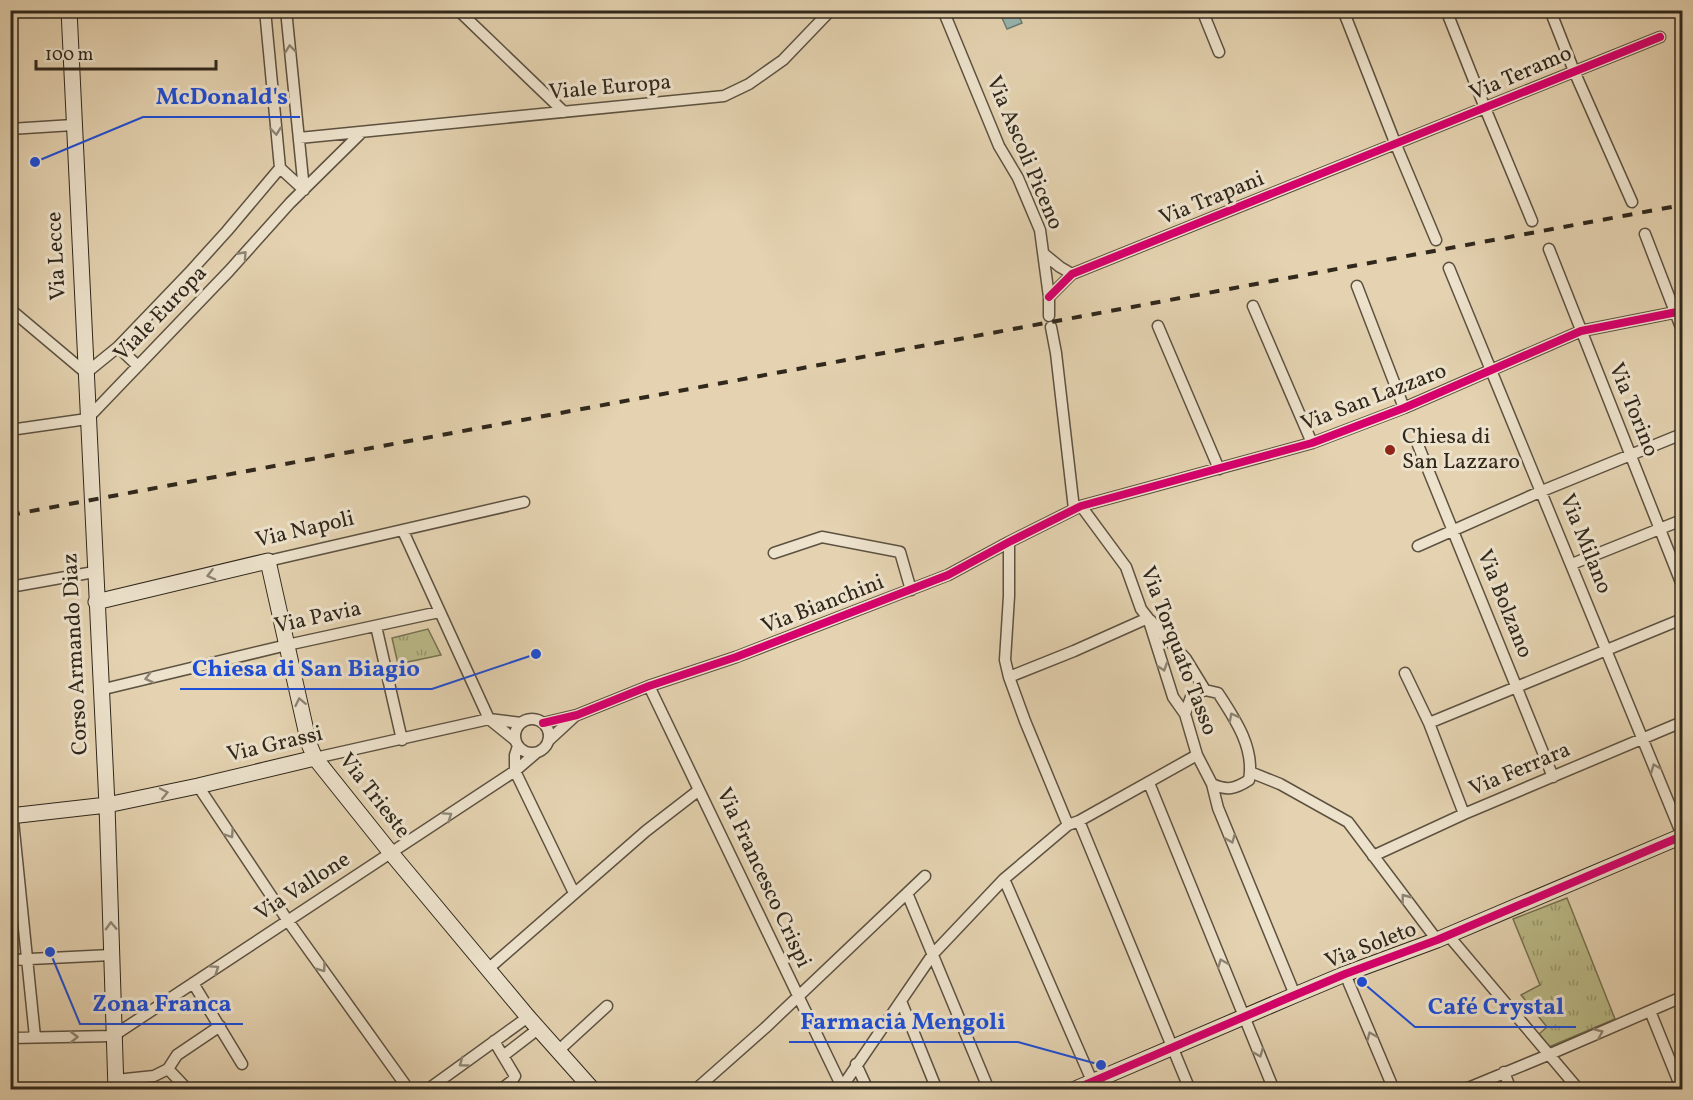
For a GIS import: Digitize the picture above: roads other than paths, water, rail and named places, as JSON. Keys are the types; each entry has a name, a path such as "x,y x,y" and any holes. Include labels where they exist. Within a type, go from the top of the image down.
{"street":[{"name":"Via Lecce","path":"69,10 91,500"},
{"path":"265,10 280,168 304,190"},
{"path":"286,10 304,190"},
{"path":"458,10 564,112"},
{"name":"Viale Europa","path":"299,138 724,96 750,84 783,60 831,10"},
{"name":"Via Ascoli Piceno","path":"943,10 999,146 1018,178 1040,230 1050,322"},
{"path":"1202,10 1219,52"},
{"path":"1343,10 1436,240"},
{"path":"1446,10 1532,220"},
{"path":"1550,10 1574,71 1632,202"},
{"name":"Via Teramo","path":"1396,145 1660,37"},
{"path":"10,129 73,125"},
{"name":"Viale Europa","path":"87,419 229,272 290,203 362,132"},
{"name":"Via Trapani","path":"1049,297 1072,274 1396,145"},
{"name":"Viale Europa","path":"86,373 118,347 227,231 280,168"},
{"path":"1645,234 1679,312 1683,330"},
{"name":"Via Torino","path":"1549,249 1683,585"},
{"path":"1044,254 1072,274"},
{"name":"Via Milano","path":"1449,268 1683,836"},
{"path":"1357,286 1404,408"},
{"path":"1253,306 1312,443"},
{"path":"10,309 86,373"},
{"name":"Via San Lazzaro","path":"1078,507 1312,443 1404,408 1581,331 1679,312"},
{"name":"Via Torquato Tasso","path":"1050,322 1078,507 1126,567 1141,609 1148,618 1173,697 1185,714 1197,755 1212,784 1218,808 1295,995"},
{"path":"1158,326 1219,469"},
{"path":"118,347 138,366"},
{"path":"10,430 87,419"},
{"path":"1418,546 1542,491 1683,434"},
{"name":"Via Bolzano","path":"1418,445 1553,777"},
{"name":"Corso Armando Diaz","path":"91,500 107,805 113,1036 120,1086"},
{"name":"Via Napoli","path":"96,602 524,502"},
{"name":"Via Bianchini","path":"577,715 649,686 736,657 948,575 1078,507"},
{"path":"1572,564 1683,520"},
{"path":"403,531 489,719 523,750 536,753 541,751 548,741 577,715"},
{"path":"774,553 822,537 900,552 911,590"},
{"path":"1009,542 1009,596 1005,660 1009,677 1190,1089"},
{"name":"Via Trieste","path":"268,561 309,744 315,758 533,1023 594,1089"},
{"path":"10,587 94,572"},
{"name":"Via Pavia","path":"100,690 287,645 439,612"},
{"path":"1009,677 1148,618 1186,660 1205,690"},
{"path":"1429,723 1683,619"},
{"path":"376,626 402,740"},
{"path":"1405,673 1429,723 1464,814"},
{"name":"Via Francesco Crispi","path":"649,686 841,1088"},
{"path":"1185,714 1191,697 1205,690 1218,693 1233,715 1250,753 1249,780 1238,787 1223,789 1212,784"},
{"path":"543,723 577,715"},
{"path":"489,719 521,723"},
{"name":"Via Grassi","path":"12,816 107,805 489,719"},
{"path":"548,741 549,734 543,723 536,719 528,719 521,723 515,734 517,743 515,771 574,893"},
{"name":"Via Ferrara","path":"1373,856 1464,814 1683,722"},
{"name":"Via Vallone","path":"113,1036 515,771 536,753"},
{"path":"841,1088 933,954 1004,879 1074,823 1197,755"},
{"path":"1250,772 1280,784 1348,822 1373,856 1442,938 1578,1089"},
{"path":"1149,783 1274,1089"},
{"path":"198,786 288,921 409,1089"},
{"path":"488,969 646,831 699,790"},
{"path":"10,791 35,1037"},
{"name":"Via Soleto","path":"1073,1089 1094,1085 1172,1048 1295,995 1442,938 1683,836"},
{"path":"695,1089 798,997 925,876"},
{"path":"1004,879 1094,1085"},
{"path":"907,893 989,1089"},
{"path":"10,960 111,955"},
{"path":"1345,974 1394,1089"},
{"path":"194,983 242,1064"},
{"path":"1463,1089 1683,997"},
{"path":"901,1001 937,1089"},
{"path":"559,1050 607,1006"},
{"path":"1650,1011 1682,1089"},
{"path":"427,1089 494,1041 533,1023"},
{"path":"503,1056 533,1023"},
{"path":"120,1086 154,1076 168,1069 177,1056 220,1026"},
{"path":"10,1038 113,1036"},
{"path":"494,1041 515,1076 512,1082 500,1089"},
{"path":"856,1064 868,1089"},
{"path":"168,1069 188,1089"},
{"path":"1504,1072 1511,1089"}],"water":[{"path":"999,11 1017,11 1022,23 1007,29"}],"railway":[{"path":"10,515 1682,205"}],"place":[{"name":"McDonald's","path":"35,162"},
{"name":"Chiesa di San Lazzaro","path":"1390,450"},
{"name":"Chiesa di San Biagio","path":"536,654"},
{"name":"Zona Franca","path":"50,952"},
{"name":"Café Crystal","path":"1362,982"},
{"name":"Farmacia Mengoli","path":"1101,1065"}]}
